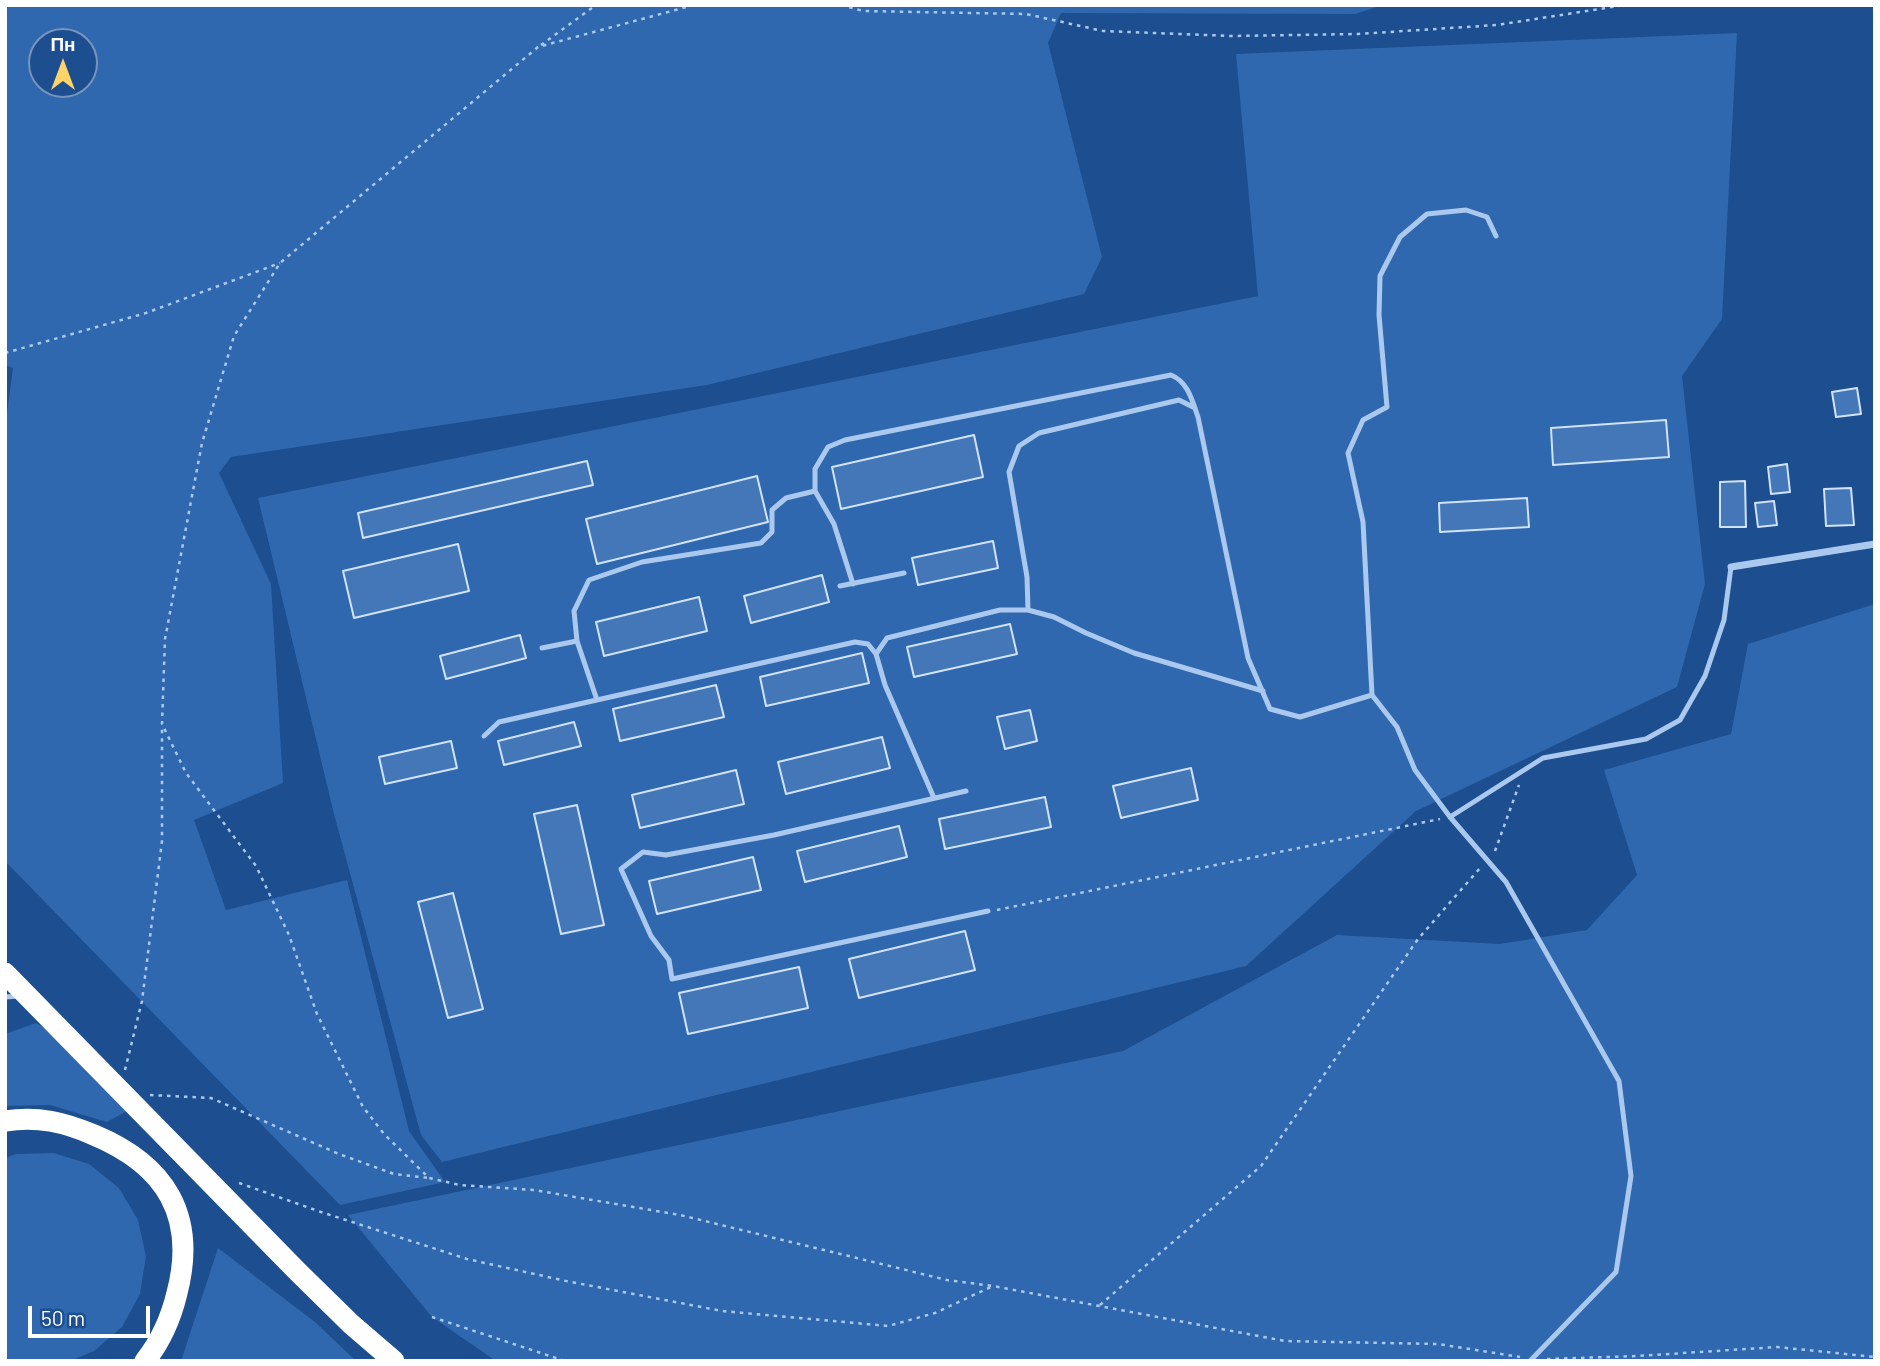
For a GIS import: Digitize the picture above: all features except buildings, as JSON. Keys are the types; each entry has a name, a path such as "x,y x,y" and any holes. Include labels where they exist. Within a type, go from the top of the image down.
{"highway":[{"path":"5,973 15,996 120,1091 316,1290 394,1361"},
{"path":"5,1121 40,1119 59,1122 104,1139 152,1171 171,1196 177,1208 183,1235 181,1275 171,1315 160,1339 145,1361"}],"street":[{"path":"1731,567 1875,544"}],"lane":[{"path":"1496,236 1487,217 1466,210 1427,214 1400,237 1380,276 1379,315 1387,407 1363,420 1348,453 1363,522 1372,695 1397,727 1415,770 1450,817 1506,882 1619,1081 1631,1176 1616,1272 1530,1360"},
{"path":"853,584 834,524 816,491 815,468 828,447 845,440 1171,375 1181,379 1195,408 1248,658 1270,709 1300,717 1372,695"},
{"path":"1028,610 1027,577 1009,472 1019,446 1039,432 1179,400 1195,408"},
{"path":"597,700 577,641 574,611 589,580 642,562 761,543 772,532 772,510 786,498 816,491"},
{"path":"1450,817 1543,758 1646,739 1680,720 1705,676 1724,620 1731,567"},
{"path":"840,586 904,573"},
{"path":"877,654 887,638 1000,610 1028,610 1054,617 1134,653 1263,691"},
{"path":"542,648 577,641"},
{"path":"484,736 499,722 855,642 868,644 877,654 885,685 934,798"},
{"path":"966,790 774,835 666,855 643,852 621,869 651,936 669,960 672,979 988,911"}],"path":[{"path":"596,5 538,47 280,263 234,336 202,443 165,639 162,841 142,1001 120,1091 160,1097 211,1098 339,1154 394,1174 460,1185 534,1190 680,1215 947,1280 1100,1305 1285,1341 1438,1344 1530,1360 1777,1347 1875,1357"},
{"path":"538,47 694,5"},
{"path":"841,5 863,11 1026,14 1103,31 1232,36 1358,34 1497,25 1625,5"},
{"path":"975,5 975,14"},
{"path":"5,353 146,313 280,263"},
{"path":"162,724 186,773 256,866 289,935 321,1023 363,1107 384,1134 429,1178"},
{"path":"1100,1305 1261,1166 1418,939 1495,851 1524,770"},
{"path":"971,915 1450,817"},
{"path":"230,1180 467,1259 722,1311 888,1326 935,1313 993,1286"},
{"path":"432,1317 565,1361"}],"shaded area":[{"path":"5,5 1383,5 1355,14 1061,13 1048,43 1102,257 1084,294 707,385 231,457 219,473 271,584 283,783 194,820 226,910 347,880 409,1131 445,1182 340,1205 5,861 5,428 13,368 5,365"},
{"path":"1737,33 1722,319 1682,376 1705,584 1677,687 1416,811 1246,966 442,1162 421,1135 334,814 258,498 1258,296 1236,54"},
{"path":"1875,604 1875,1361 496,1361 432,1317 348,1215 1123,1051 1337,935 1500,944 1587,930 1637,875 1604,770 1731,734 1748,644"},
{"path":"36,1023 55,1034 127,1111 107,1122 50,1105 5,1106 5,1034"},
{"path":"54,1153 89,1164 119,1188 138,1220 146,1256 140,1294 122,1327 94,1351 70,1361 6,1361 5,1158 16,1154"},
{"path":"218,1248 315,1322 356,1361 181,1361"}]}
